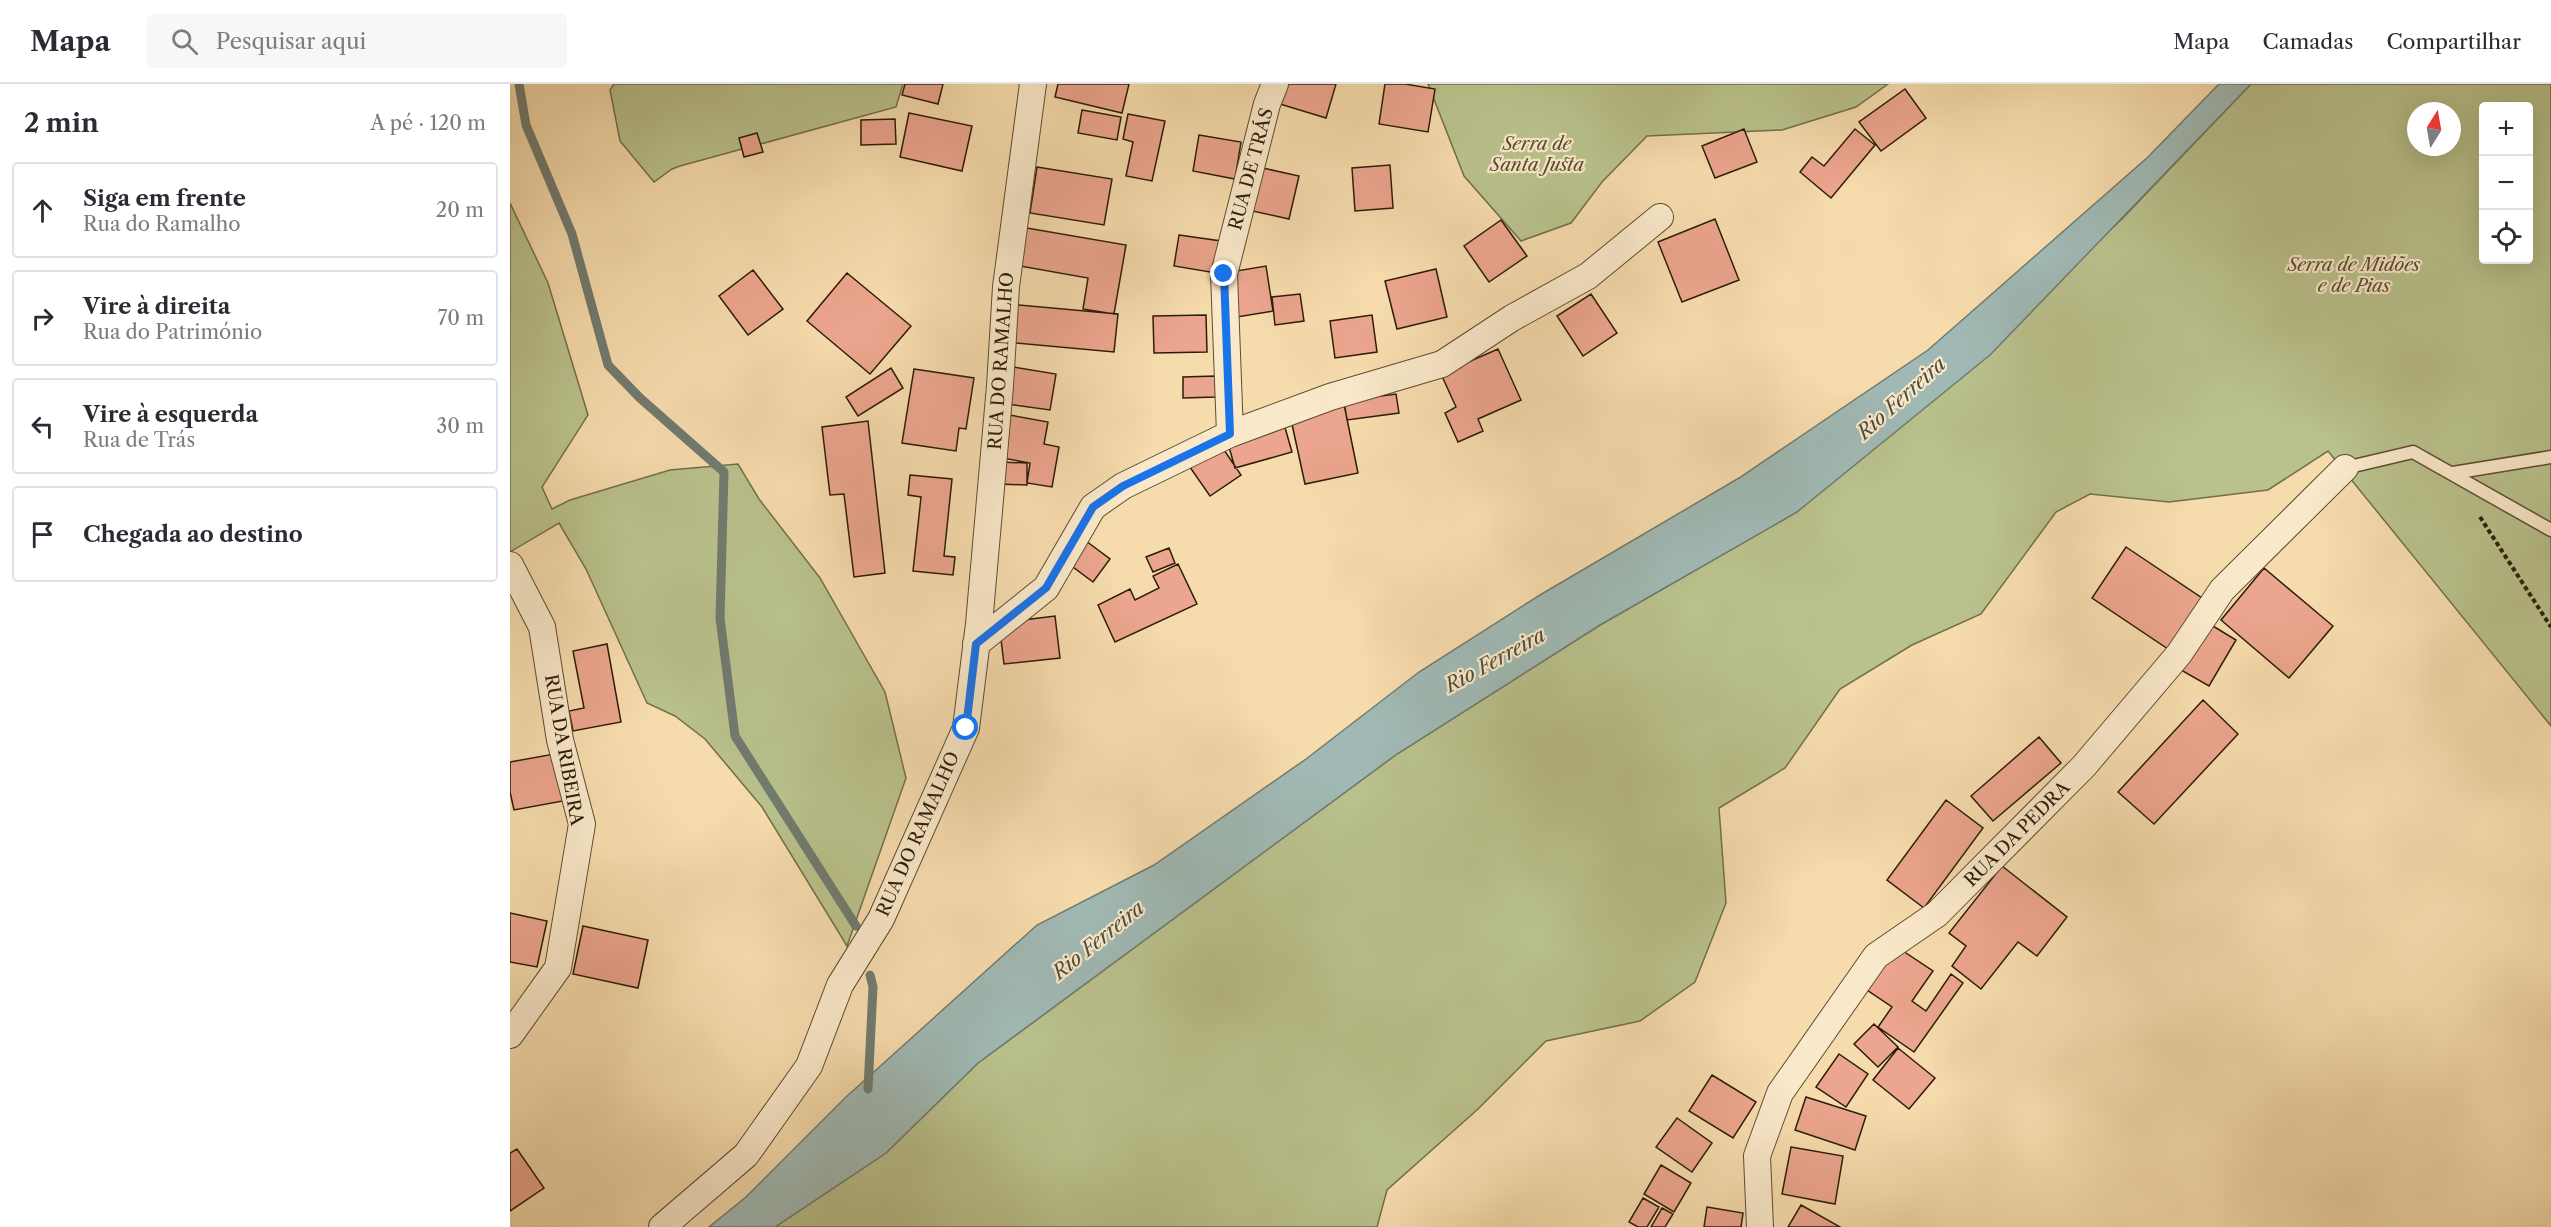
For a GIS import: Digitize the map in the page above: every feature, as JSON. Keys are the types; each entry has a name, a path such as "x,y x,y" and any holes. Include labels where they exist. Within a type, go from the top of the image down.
{"street":[{"name":"RUA DO RAMALHO","path":"662,1227 746,1155 808,1066 840,985 881,919 966,728 1000,386 1005,287 1033,84"},
{"name":"RUA DE TRÁS","path":"1230,434 1224,274 1267,104 1275,84"},
{"path":"976,644 1046,588 1093,507 1123,486 1230,434 1330,397 1442,364 1512,318 1588,276 1660,217"},
{"name":"RUA DA PEDRA","path":"1760,1227 1756,1156 1780,1093 1876,956 1937,914 2084,766 2179,654 2222,590 2345,468"},
{"name":"RUA DA RIBEIRA","path":"510,565 542,627 560,740 582,824 558,968 510,1035"}],"lane":[{"path":"2345,468 2413,452 2551,530"},
{"path":"2452,473 2551,457"}],"path":[{"path":"2477,512 2551,627"}],"green space":[{"path":"614,84 903,84 896,107 680,166 654,182 620,141 610,90"},
{"name":"Serra de Santa Justa","path":"1428,84 1888,84 1856,107 1782,130 1647,136 1602,182 1571,223 1521,241 1464,176"},
{"name":"Serra de Midões e de Pias","path":"2251,84 2551,84 2551,726 2328,451 2268,490 2169,502 2090,494 2056,512 1981,614 1912,645 1840,689 1785,768 1719,808 1726,903 1695,982 1640,1021 1546,1041 1478,1109 1387,1190 1377,1227 775,1227 886,1153 978,1063 1397,754 1600,625 1797,512 2121,220"},
{"path":"510,203 548,283 588,415 542,487 552,509 570,500 670,470 738,464 759,499 820,578 885,692 906,778 847,946 762,807 705,739 675,716 647,703 586,569 559,523 510,552"}],"water":[{"name":"Rio Ferreira","path":"2219,84 2251,84 1990,355 1797,512 1600,625 1397,754 978,1063 886,1153 775,1227 709,1227 746,1197 846,1097 1037,925 1154,865 1306,759 1419,672 1540,595 1739,478 1928,350 2148,157"}],"building":[{"path":"905,84 943,84 938,104 902,95"},
{"path":"1058,84 1129,84 1122,113 1055,97"},
{"path":"1286,84 1336,84 1326,118 1280,104"},
{"path":"1385,84 1405,84 1435,89 1428,132 1379,124"},
{"path":"1905,89 1926,118 1881,151 1859,122"},
{"path":"1082,110 1121,117 1117,140 1078,133"},
{"path":"909,113 972,126 962,171 900,157"},
{"path":"1128,114 1165,121 1152,181 1126,176 1133,142 1123,139"},
{"path":"895,119 896,144 861,145 861,120"},
{"path":"1744,129 1757,162 1715,178 1702,146"},
{"path":"1855,129 1875,145 1831,198 1800,172 1812,157 1824,166"},
{"path":"757,133 763,152 744,157 739,138"},
{"path":"1199,135 1241,142 1235,179 1193,171"},
{"path":"1390,165 1393,208 1355,211 1352,168"},
{"path":"1037,167 1112,179 1104,225 1030,213"},
{"path":"1258,167 1299,176 1289,219 1248,210"},
{"path":"1715,219 1739,280 1682,302 1658,242"},
{"path":"1501,220 1527,256 1489,282 1464,246"},
{"path":"1021,227 1126,245 1114,314 1083,309 1088,278 1014,265"},
{"path":"1179,235 1221,241 1216,273 1174,266"},
{"path":"1266,266 1273,311 1231,318 1224,273"},
{"path":"1436,269 1447,317 1397,329 1385,281"},
{"path":"753,270 783,309 748,335 719,296"},
{"path":"847,273 911,326 870,374 807,321"},
{"path":"1300,294 1304,321 1275,325 1272,297"},
{"path":"1591,294 1617,333 1583,356 1557,316"},
{"path":"1007,304 1118,314 1114,352 1004,342"},
{"path":"1206,315 1207,352 1154,353 1153,316"},
{"path":"1372,315 1377,352 1335,358 1330,321"},
{"path":"1498,349 1521,400 1478,419 1483,431 1458,442 1445,413 1456,407 1441,374"},
{"path":"1007,366 1056,374 1050,410 1001,403"},
{"path":"891,368 903,388 858,416 846,397"},
{"path":"914,369 974,378 966,429 959,428 956,451 902,443"},
{"path":"1215,376 1216,397 1183,398 1183,377"},
{"path":"1396,394 1399,413 1347,420 1344,401"},
{"path":"1344,404 1358,473 1305,484 1290,415"},
{"path":"1004,414 1048,422 1044,444 1059,447 1052,487 1027,483 1030,463 997,457"},
{"path":"868,421 885,573 854,577 844,494 830,495 822,427"},
{"path":"1284,424 1292,452 1235,468 1227,440"},
{"path":"1218,441 1241,475 1210,496 1187,463"},
{"path":"999,462 1027,463 1027,485 998,484"},
{"path":"910,475 952,479 944,556 955,557 953,575 913,571 921,497 908,495"},
{"path":"1086,541 1110,559 1093,582 1069,564"},
{"path":"2126,547 2205,600 2171,651 2092,598"},
{"path":"1169,548 1175,563 1153,572 1146,557"},
{"path":"1178,564 1197,604 1115,642 1098,605 1130,589 1135,600 1159,588 1153,576"},
{"path":"2264,568 2333,626 2289,678 2221,620"},
{"path":"1055,616 1060,658 1004,664 999,623"},
{"path":"2208,623 2236,640 2209,686 2181,670"},
{"path":"607,644 621,722 573,731 569,711 584,708 573,651"},
{"path":"2203,700 2238,734 2154,824 2118,792"},
{"path":"2039,737 2061,763 1993,821 1971,796"},
{"path":"554,754 563,801 514,810 510,792 510,762"},
{"path":"1946,800 1983,828 1924,908 1887,880"},
{"path":"2002,866 2067,917 2037,956 2018,942 1981,989 1952,966 1966,946 1949,933"},
{"path":"510,913 547,921 537,967 510,962"},
{"path":"583,926 648,940 638,988 573,974"},
{"path":"1897,947 1933,971 1912,1001 1926,1011 1951,974 1963,983 1914,1052 1878,1027 1892,1007 1867,990"},
{"path":"1874,1024 1898,1047 1878,1067 1854,1044"},
{"path":"1898,1048 1935,1078 1909,1109 1873,1080"},
{"path":"1839,1054 1868,1074 1846,1107 1816,1087"},
{"path":"1712,1075 1756,1102 1733,1138 1689,1111"},
{"path":"1806,1097 1866,1116 1855,1150 1795,1130"},
{"path":"1677,1118 1712,1143 1692,1172 1656,1147"},
{"path":"1791,1147 1843,1156 1835,1204 1782,1194"},
{"path":"517,1149 544,1188 510,1211 510,1153"},
{"path":"1661,1165 1691,1183 1674,1212 1644,1194"},
{"path":"1643,1198 1659,1207 1647,1227 1638,1227 1629,1222"},
{"path":"1801,1205 1840,1227 1788,1227"},
{"path":"1707,1207 1743,1213 1741,1227 1704,1227"},
{"path":"1662,1208 1673,1214 1665,1227 1651,1227"}],"waterway":[{"path":"519,84 526,125 572,234 608,365 640,398 724,472 720,618 735,736 856,926"},
{"path":"868,1089 873,987 870,975"}],"route":[{"path":"966,728 976,644 1046,588 1093,507 1123,486 1230,434 1224,274"}]}
